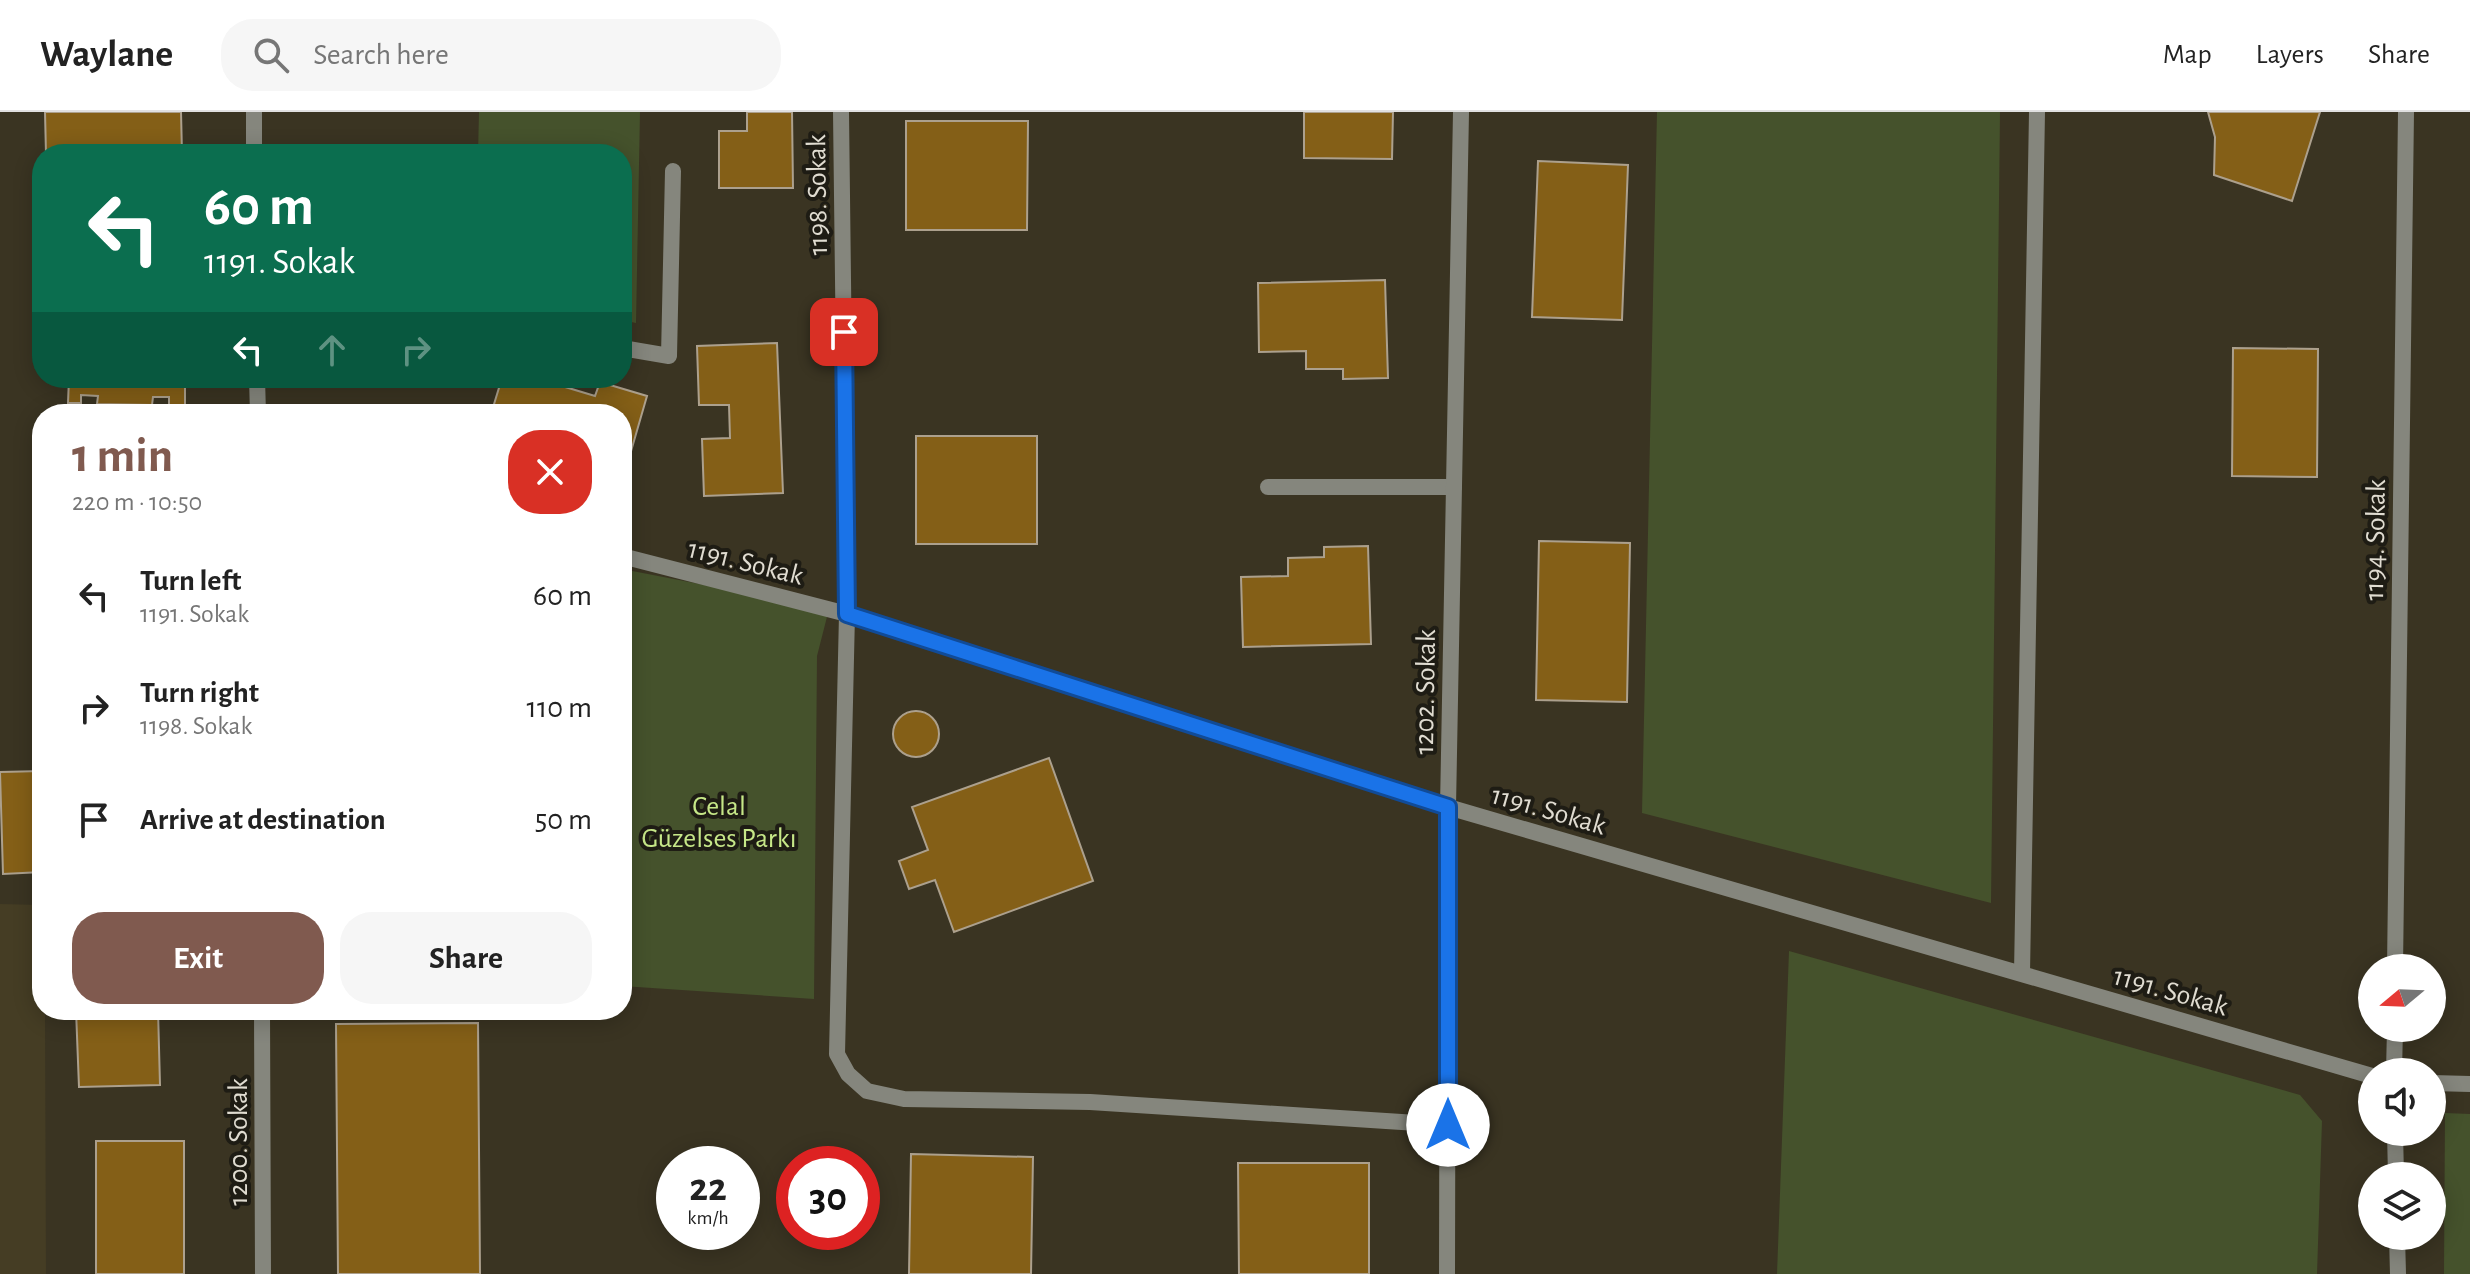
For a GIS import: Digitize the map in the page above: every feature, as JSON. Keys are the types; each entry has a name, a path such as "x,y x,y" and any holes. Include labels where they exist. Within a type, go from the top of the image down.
{"street":[{"path":"254,112 254,144"},
{"name":"1198. Sokak","path":"841,112 847,614 837,1054 848,1074 867,1091 904,1099 1090,1102 1448,1125"},
{"name":"1202. Sokak","path":"1447,1274 1448,807 1461,112"},
{"path":"2022,973 2037,112"},
{"name":"1194. Sokak","path":"2395,954 2406,112"},
{"path":"632,350 669,356 673,171"},
{"path":"1268,487 1454,487"},
{"name":"1191. Sokak","path":"632,559 847,614 1448,807 2358,1072"},
{"name":"1200. Sokak","path":"262,1020 263,1274"},
{"path":"2446,1083 2470,1084"},
{"path":"2397,1250 2398,1274"}],"shaded area":[{"path":"0,904 32,905 32,1020 45,1020 46,1274 0,1274"}],"green space":[{"path":"479,112 640,112 636,323 632,322 632,144 478,144"},
{"path":"1657,112 2000,112 1991,903 1642,813"},
{"name":"Celal Güzelses Parkı","path":"632,571 829,609 817,656 814,999 632,987"},
{"path":"1789,951 2300,1095 2322,1121 2317,1274 1777,1274"},
{"path":"2446,1113 2470,1114 2470,1274 2444,1274"}],"building":[{"path":"45,112 181,112 182,144 46,144"},
{"path":"747,112 792,112 793,188 719,188 719,131 747,131"},
{"path":"1304,112 1393,112 1392,159 1304,158"},
{"path":"2208,112 2320,112 2292,201 2214,175 2215,137"},
{"path":"906,121 1028,121 1027,230 906,230"},
{"path":"1538,161 1628,165 1622,320 1532,317"},
{"path":"1385,280 1388,378 1343,379 1343,369 1306,369 1306,351 1259,352 1258,283"},
{"path":"777,343 783,493 704,496 702,439 730,438 729,405 699,405 697,346"},
{"path":"2233,348 2318,349 2317,477 2232,476"},
{"path":"69,388 185,388 185,404 169,404 169,397 153,397 152,404 97,404 98,396 81,395 81,403 68,403"},
{"path":"499,388 569,388 595,396 598,388 620,388 647,396 632,448 632,404 494,404"},
{"path":"916,436 1037,436 1037,544 916,544"},
{"path":"1539,541 1630,543 1627,702 1536,700"},
{"path":"1368,546 1371,644 1243,647 1241,577 1288,576 1288,558 1324,557 1324,547"},
{"path":"916,711 932,718 939,734 932,750 916,757 900,750 893,734 900,718"},
{"path":"1049,758 1093,881 954,932 935,880 909,889 899,861 928,850 912,807"},
{"path":"32,771 32,873 3,874 0,772"},
{"path":"76,1020 158,1020 160,1085 79,1087"},
{"path":"478,1023 480,1274 338,1274 336,1024"},
{"path":"96,1141 184,1141 184,1274 96,1274"},
{"path":"911,1154 1033,1157 1031,1274 909,1274"},
{"path":"1238,1163 1369,1163 1369,1274 1239,1274"}],"route":[{"path":"844,332 847,614 1448,807 1448,1125"}]}
